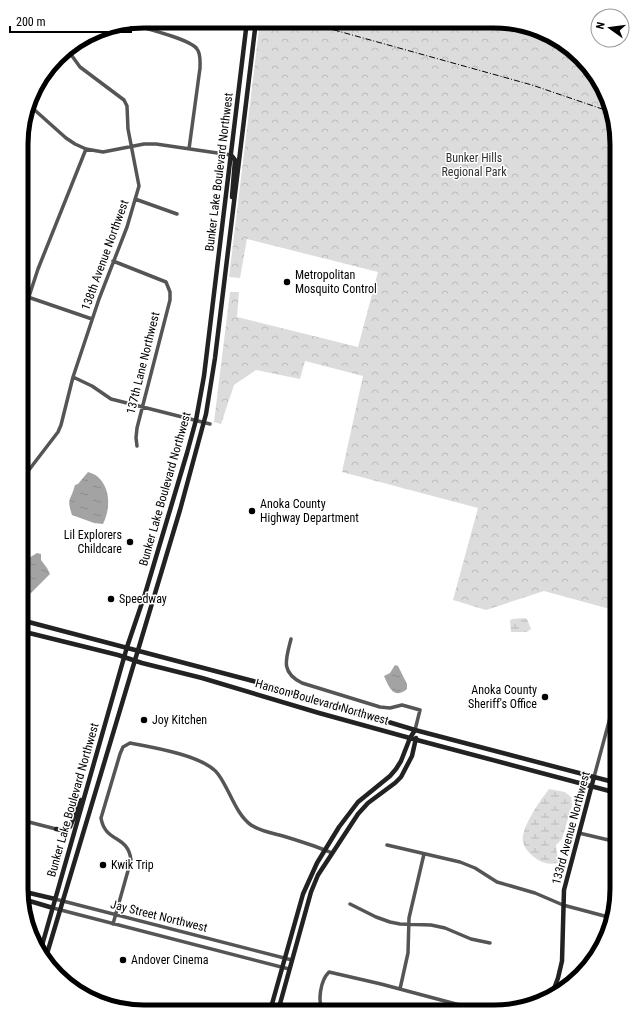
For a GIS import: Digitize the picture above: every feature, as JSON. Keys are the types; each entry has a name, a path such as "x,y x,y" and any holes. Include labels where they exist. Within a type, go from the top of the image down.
{"main road":[{"name":"Bunker Lake Boulevard Northwest","path":"42,944 124,657 145,594 196,420 204,376 246,28"},
{"path":"231,223 255,28"},
{"path":"231,155 235,160 231,223"},
{"name":"Bunker Lake Boulevard Northwest","path":"47,952 134,661 172,540 204,422 215,358 231,223"},
{"name":"Hanson Boulevard Northwest","path":"28,622 127,647 253,682 415,730 610,781"},
{"name":"Hanson Boulevard Northwest","path":"28,633 202,678 417,740 610,791"},
{"path":"272,1005 284,958 307,883 316,863 339,827 358,802 390,776 396,769 415,730"},
{"path":"280,1005 311,892 318,875 358,814 368,803 401,777 412,756 417,740 415,730"},
{"name":"133rd Avenue Northwest","path":"554,987 562,961 564,890 594,777"},
{"path":"56,829 66,829 72,825 86,790"},
{"name":"Jay Street Northwest","path":"28,893 55,899"},
{"name":"Jay Street Northwest","path":"29,901 52,908"}],"street":[{"path":"143,28 187,42 198,50 200,55 200,68 189,149"},
{"name":"138th Avenue Northwest","path":"28,471 58,432 61,425 73,377 92,318 127,227 139,186 139,178 128,129 127,106 124,100 80,67 71,55"},
{"path":"33,109 66,138 86,150 103,152 144,144 156,144 231,155"},
{"path":"86,150 38,268 28,297 92,318"},
{"path":"135,199 177,214"},
{"name":"137th Lane Northwest","path":"113,262 166,282 170,292 170,300 142,407 136,438 137,446"},
{"path":"73,377 92,386 111,399 210,424"},
{"path":"291,639 285,665 289,675 295,680 380,707 390,708 396,706 406,706 420,710 415,730"},
{"name":"133rd Avenue Northwest","path":"594,777 610,718"},
{"path":"113,924 131,860 130,853 126,846 107,834 101,818 123,747 130,743 154,747 209,764 217,773 240,813 250,824 260,830 310,844 332,853"},
{"path":"28,822 56,829"},
{"path":"579,833 610,840"},
{"path":"387,845 460,862 475,868 497,882 535,893 563,905 607,917"},
{"path":"400,989 408,953 409,924 424,854"},
{"name":"Jay Street Northwest","path":"55,899 292,960"},
{"path":"350,904 390,922 430,925 445,928 471,939 490,944"},
{"name":"Jay Street Northwest","path":"52,908 289,969"},
{"path":"321,1005 321,989 324,978 329,972 460,1005"}],"green space":[{"name":"Bunker Hills Regional Park","path":"259,28 509,29 538,37 552,44 576,62 594,86 601,100 608,122 610,137 610,609 544,591 486,610 453,600 478,508 342,472 363,376 305,361 300,379 256,370 234,385 221,424 214,422 230,292 239,292 237,317 358,347 378,272 247,239 240,278 229,277"},
{"path":"523,618 527,619 531,629 527,632 511,632 510,620"},
{"path":"549,789 565,792 571,797 572,805 562,839 556,845 558,863 551,864 542,862 530,854 523,842 523,836 528,822 536,807"}],"water":[{"path":"88,472 98,477 106,488 108,506 103,524 94,523 72,515 70,509 69,502 75,485 78,484"},
{"path":"37,553 41,554 41,560 50,574 29,595 28,595 28,559"},
{"path":"395,665 398,666 407,684 407,689 398,693 392,691 384,676 390,673"}],"railway":[{"path":"327,28 532,85 605,110"}],"place":[{"name":"Metropolitan Mosquito Control","path":"287,282"},
{"name":"Anoka County Highway Department","path":"252,511"},
{"name":"Lil Explorers Childcare","path":"130,542"},
{"name":"Speedway","path":"111,599"},
{"name":"Anoka County Sheriff's Office","path":"545,697"},
{"name":"Joy Kitchen","path":"144,720"},
{"name":"Kwik Trip","path":"103,865"},
{"name":"Andover Cinema","path":"123,960"}]}
